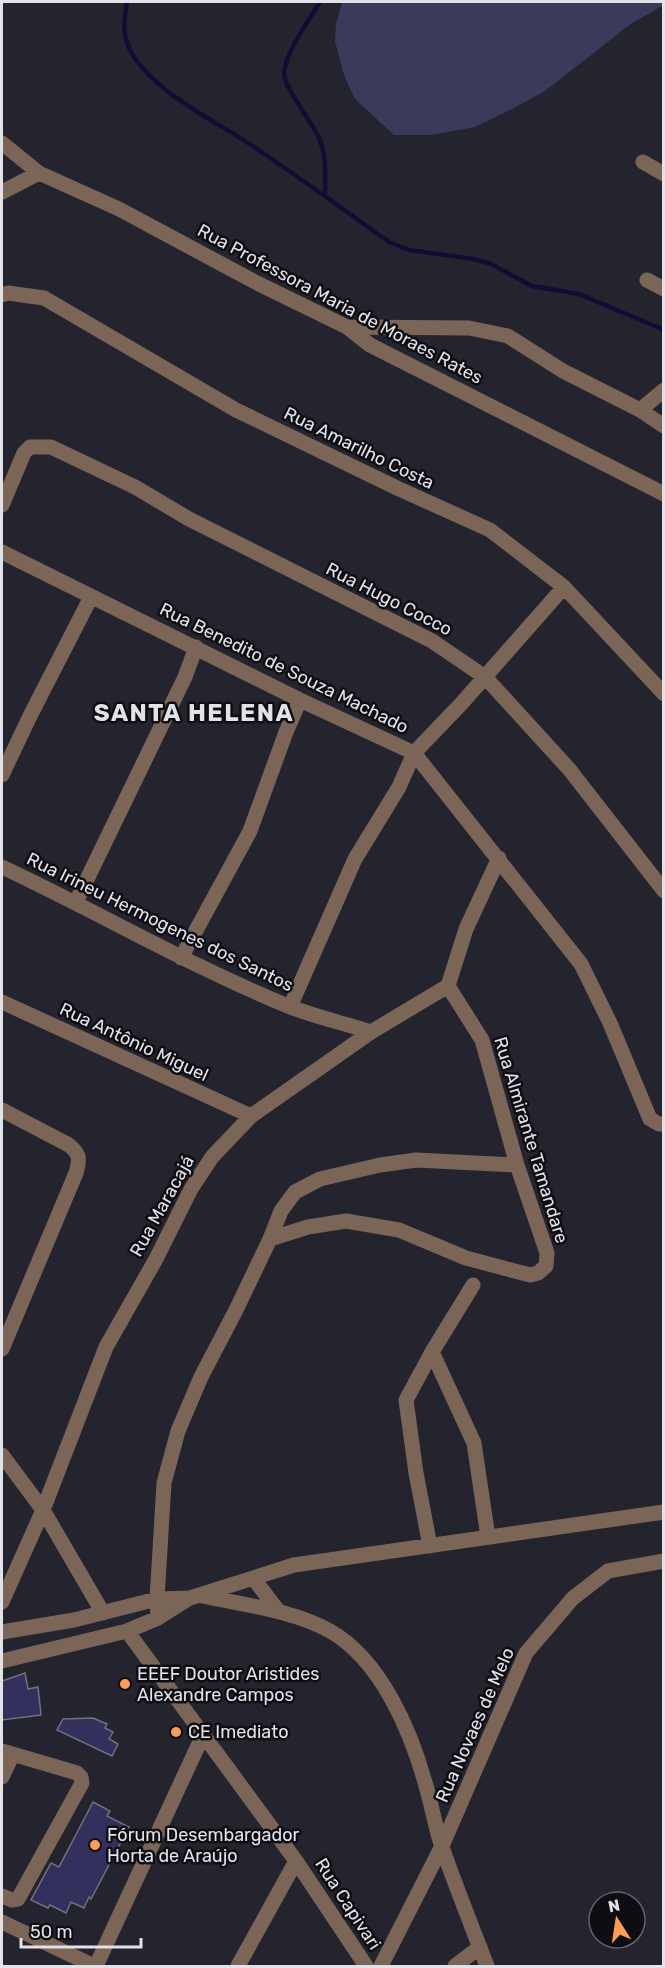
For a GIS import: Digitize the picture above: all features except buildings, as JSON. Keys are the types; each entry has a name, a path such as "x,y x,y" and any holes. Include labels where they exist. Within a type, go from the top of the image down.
{"street":[{"name":"Rua Professora Maria de Moraes Rates","path":"2,143 39,174 119,210 257,283 347,327 370,345 663,494"},
{"path":"643,162 663,174"},
{"path":"2,192 39,174"},
{"path":"647,280 663,289"},
{"name":"Rua Amarilho Costa","path":"2,295 8,293 44,298 236,410 490,530 564,587 663,694"},
{"path":"347,327 469,328 508,336 563,371 640,410 663,426"},
{"path":"640,410 663,390"},
{"name":"Rua Hugo Cocco","path":"2,505 24,453 30,447 51,447 135,487 189,519 432,641 485,677 569,769 663,891"},
{"name":"Rua Benedito de Souza Machado","path":"2,552 300,700 414,753 581,964 657,1122"},
{"path":"290,1007 355,859 399,787 414,753 564,587"},
{"path":"2,775 91,597"},
{"path":"76,902 180,687 196,647"},
{"path":"181,958 250,831 300,700"},
{"path":"448,986 466,929 499,858"},
{"name":"Rua Irineu Hermogenes dos Santos","path":"2,867 76,902 181,958 290,1007 371,1032"},
{"name":"Rua Maracajá","path":"2,1602 43,1510 106,1347 156,1259 191,1189 212,1157 251,1116 371,1032 448,986"},
{"name":"Rua Almirante Tamandare","path":"270,1239 308,1227 346,1221 399,1230 466,1258 530,1275 538,1273 546,1266 547,1253 518,1165 482,1040 448,986"},
{"name":"Rua Antônio Miguel","path":"2,1002 251,1116"},
{"path":"2,1110 69,1145 78,1152 80,1159 2,1349"},
{"path":"158,1618 157,1599 164,1483 178,1431 201,1377 270,1239 281,1211 295,1192 320,1179 380,1165 416,1160 518,1165"},
{"path":"430,1546 416,1473 406,1400 473,1285"},
{"path":"432,1352 474,1443 488,1537"},
{"path":"2,1455 43,1510 103,1613"},
{"path":"2,1661 127,1631 158,1618 196,1597 294,1566 663,1512"},
{"name":"Rua Novaes de Melo","path":"381,1966 442,1846 526,1653 573,1598 608,1571 663,1561"},
{"path":"254,1579 279,1612"},
{"path":"2,1632 74,1620 157,1599 196,1597 279,1612 328,1630 346,1641 377,1677 414,1749 442,1846 488,1966"},
{"name":"Rua Capivari","path":"127,1631 296,1861 366,1966"},
{"path":"2,1922 95,1966 203,1735"},
{"path":"2,1777 7,1753 77,1773 82,1783 18,1899 12,1900 2,1896"},
{"path":"238,1966 296,1861"},
{"path":"454,1966 480,1947"}],"shaded area":[{"path":"342,2 663,2 664,5 632,23 545,91 475,127 431,135 394,135 355,99 344,75 335,41 336,24"}],"waterway":[{"path":"127,2 125,38 136,60 149,75 184,103 274,160 389,242 409,250 474,259 491,264 532,286 579,294 664,330"},
{"path":"320,2 294,45 284,72 288,87 317,134 324,154 325,196"}],"place":[{"name":"EEEF Doutor Aristides Alexandre Campos","path":"125,1684"},
{"name":"CE Imediato","path":"176,1732"},
{"name":"Fórum Desembargador Horta de Araújo","path":"95,1845"}],"district":[{"name":"SANTA HELENA","path":"194,713"}]}
